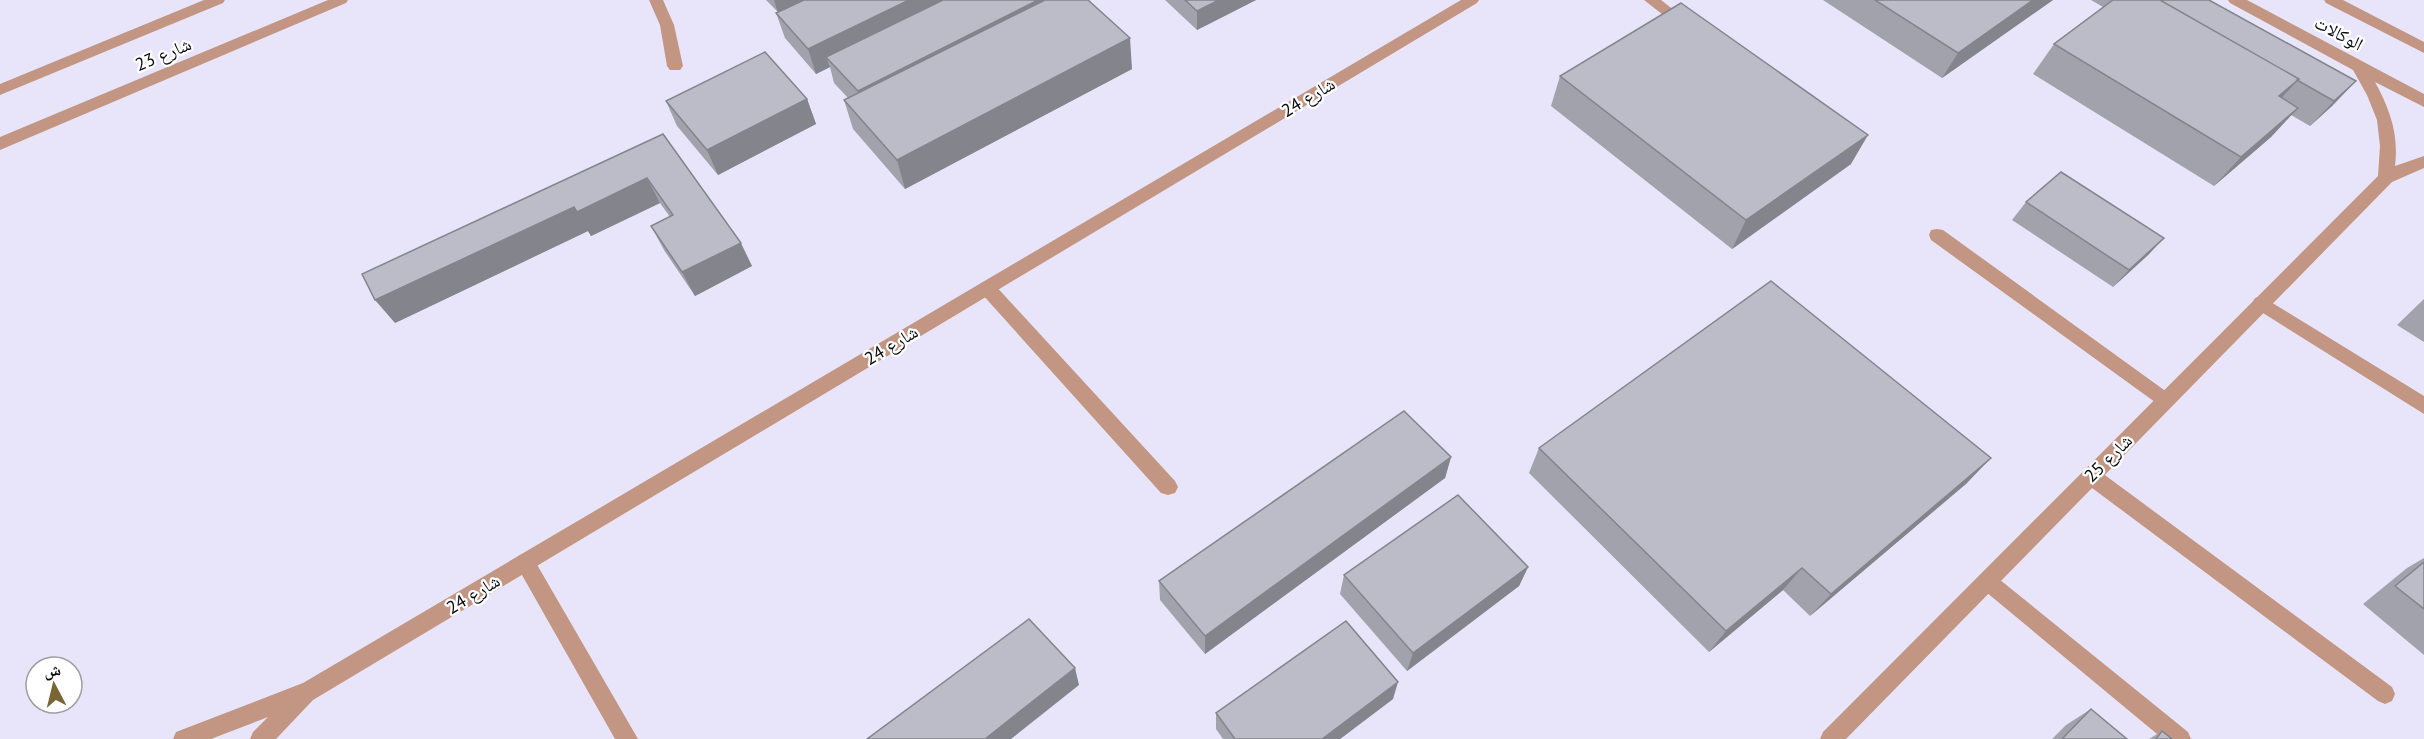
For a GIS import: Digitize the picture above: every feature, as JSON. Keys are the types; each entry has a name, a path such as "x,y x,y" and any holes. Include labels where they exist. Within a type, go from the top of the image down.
{"street":[{"name":"شارع 23","path":"0,90 218,0"},
{"name":"شارع 23","path":"0,144 341,0"},
{"path":"656,0 667,25 675,66"},
{"name":"شارع 24","path":"184,739 310,691 1472,0"},
{"path":"1651,0 1697,32"},
{"name":"الوكالات","path":"2235,0 2424,101"},
{"name":"الوكالات","path":"2331,0 2424,48"},
{"name":"شارع 23","path":"0,80 54,66"},
{"path":"2358,66 2375,94 2387,123 2390,151 2386,178"},
{"name":"شارع 25","path":"1831,739 2386,178 2414,164 2424,162"},
{"path":"1937,235 2165,400"},
{"path":"987,288 1168,487"},
{"path":"2261,303 2424,406"},
{"path":"2091,476 2385,694"},
{"path":"525,562 627,739"},
{"path":"1987,581 2180,739"},
{"name":"شارع 24","path":"261,739 310,691"}],"shaded area":[{"path":"0,0 2424,0 2424,739 0,739"}],"building":[{"path":"804,0 909,0 808,49 776,13"},
{"path":"943,0 1038,0 858,91 826,57"},
{"path":"1045,0 1088,0 1130,38 897,160 844,100"},
{"path":"1185,0 1219,0 1197,11"},
{"path":"1875,0 2033,0 1958,53"},
{"path":"2113,0 2160,0 2299,79 2279,96 2298,108 2241,157 2054,44"},
{"path":"2160,0 2209,0 2356,81 2334,101"},
{"path":"1681,3 1868,135 1746,220 1560,76"},
{"path":"765,52 807,99 707,150 666,101"},
{"path":"663,134 741,243 682,272 651,226 673,215 647,178 577,212 574,207 375,300 362,274"},
{"path":"2061,172 2164,238 2129,270 2026,202"},
{"path":"1771,281 1991,458 1831,594 1802,568 1726,631 1539,448"},
{"path":"1404,411 1451,457 1205,636 1159,581"},
{"path":"1458,495 1528,567 1413,653 1344,575"},
{"path":"2424,562 2424,609 2395,586"},
{"path":"1029,619 1075,668 985,739 867,739"},
{"path":"1346,621 1398,682 1322,739 1235,739 1216,713"},
{"path":"2091,709 2127,739 2062,739"},
{"path":"2162,731 2172,739 2156,739"}]}
